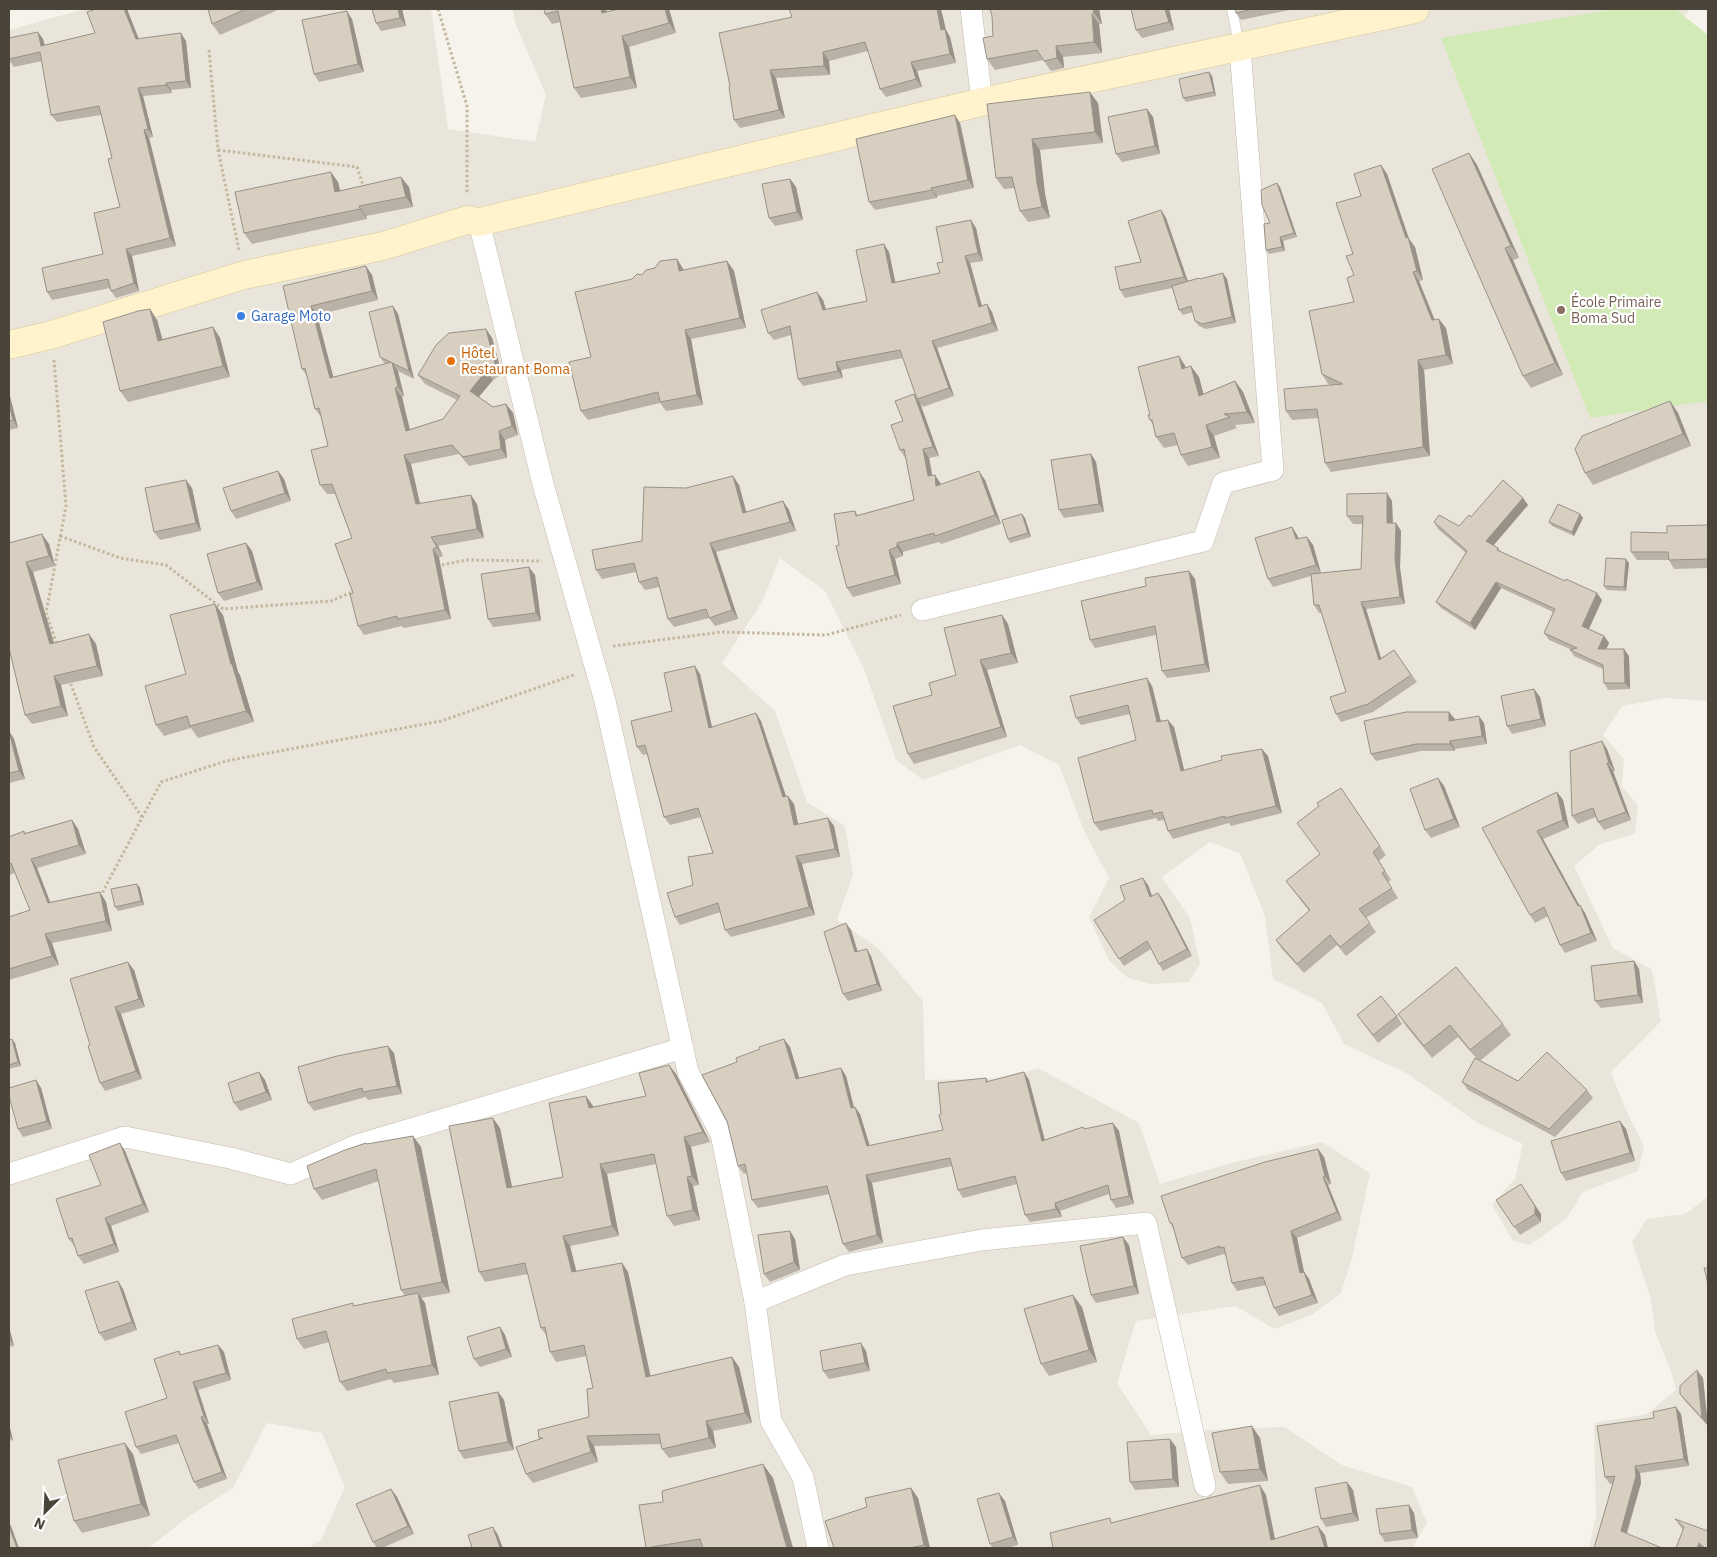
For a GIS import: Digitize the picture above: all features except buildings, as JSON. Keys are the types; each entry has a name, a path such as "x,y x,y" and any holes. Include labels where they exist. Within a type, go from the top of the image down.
{"street":[{"path":"971,9 982,102"},
{"path":"9,345 52,335 244,275 383,246 473,221 982,102 1415,9"},
{"path":"922,610 1203,541 1223,483 1273,470 1240,48"},
{"path":"473,221 543,484 605,701 688,1072 721,1134 755,1302 771,1421 803,1477 818,1548"},
{"path":"9,1174 125,1137 230,1158 291,1174 357,1145 683,1048"},
{"path":"755,1302 845,1264 982,1240 1146,1222 1205,1486"}],"lane":[{"path":"1232,9 1240,48"}],"path":[{"path":"438,10 468,106 473,221"},
{"path":"209,50 218,150 244,275"},
{"path":"218,150 357,167 366,193"},
{"path":"52,335 66,506 46,612 58,648"},
{"path":"60,536 120,558 166,565 223,609 331,600 365,587"},
{"path":"429,568 466,560 565,560"},
{"path":"100,897 161,782 226,761 441,721 593,658 722,632 826,635 922,610"},
{"path":"68,675 94,747 142,817"}],"shaded area":[{"path":"85,9 431,9 448,129 535,142 546,95 514,20 513,9 1690,9 1686,15 1452,63 1708,391 1708,701 1665,698 1622,706 1603,735 1624,759 1622,787 1638,805 1635,834 1600,844 1574,866 1613,948 1652,970 1661,1021 1611,1072 1625,1108 1644,1146 1638,1171 1583,1192 1566,1219 1530,1245 1513,1241 1492,1205 1515,1179 1523,1144 1478,1123 1408,1074 1344,1044 1322,1003 1273,979 1265,916 1240,853 1210,842 1162,877 1190,918 1200,964 1189,982 1151,984 1128,978 1109,961 1089,917 1109,878 1084,831 1059,765 1020,745 923,780 896,760 864,669 825,591 780,558 762,602 722,663 775,711 807,802 845,826 853,875 837,920 877,947 923,1001 925,1080 1010,1078 1038,1068 1139,1123 1160,1184 1231,1163 1322,1142 1370,1173 1352,1258 1341,1293 1312,1315 1274,1329 1236,1306 1136,1321 1117,1383 1151,1435 1221,1429 1285,1427 1342,1465 1412,1487 1427,1523 1412,1548 308,1548 321,1540 345,1487 322,1433 267,1423 233,1488 188,1517 148,1548 9,1548 9,30"},
{"path":"1708,1197 1708,1548 1589,1548 1596,1516 1594,1423 1647,1414 1676,1390 1670,1368 1655,1332 1651,1299 1632,1242 1647,1219 1685,1214"}],"green space":[{"path":"1617,9 1675,9 1708,35 1708,401 1590,418 1441,38"}],"place":[{"name":"École Primaire Boma Sud","path":"1561,310"},
{"name":"Garage Moto","path":"241,316"},
{"name":"Hôtel Restaurant Boma","path":"451,361"}]}
